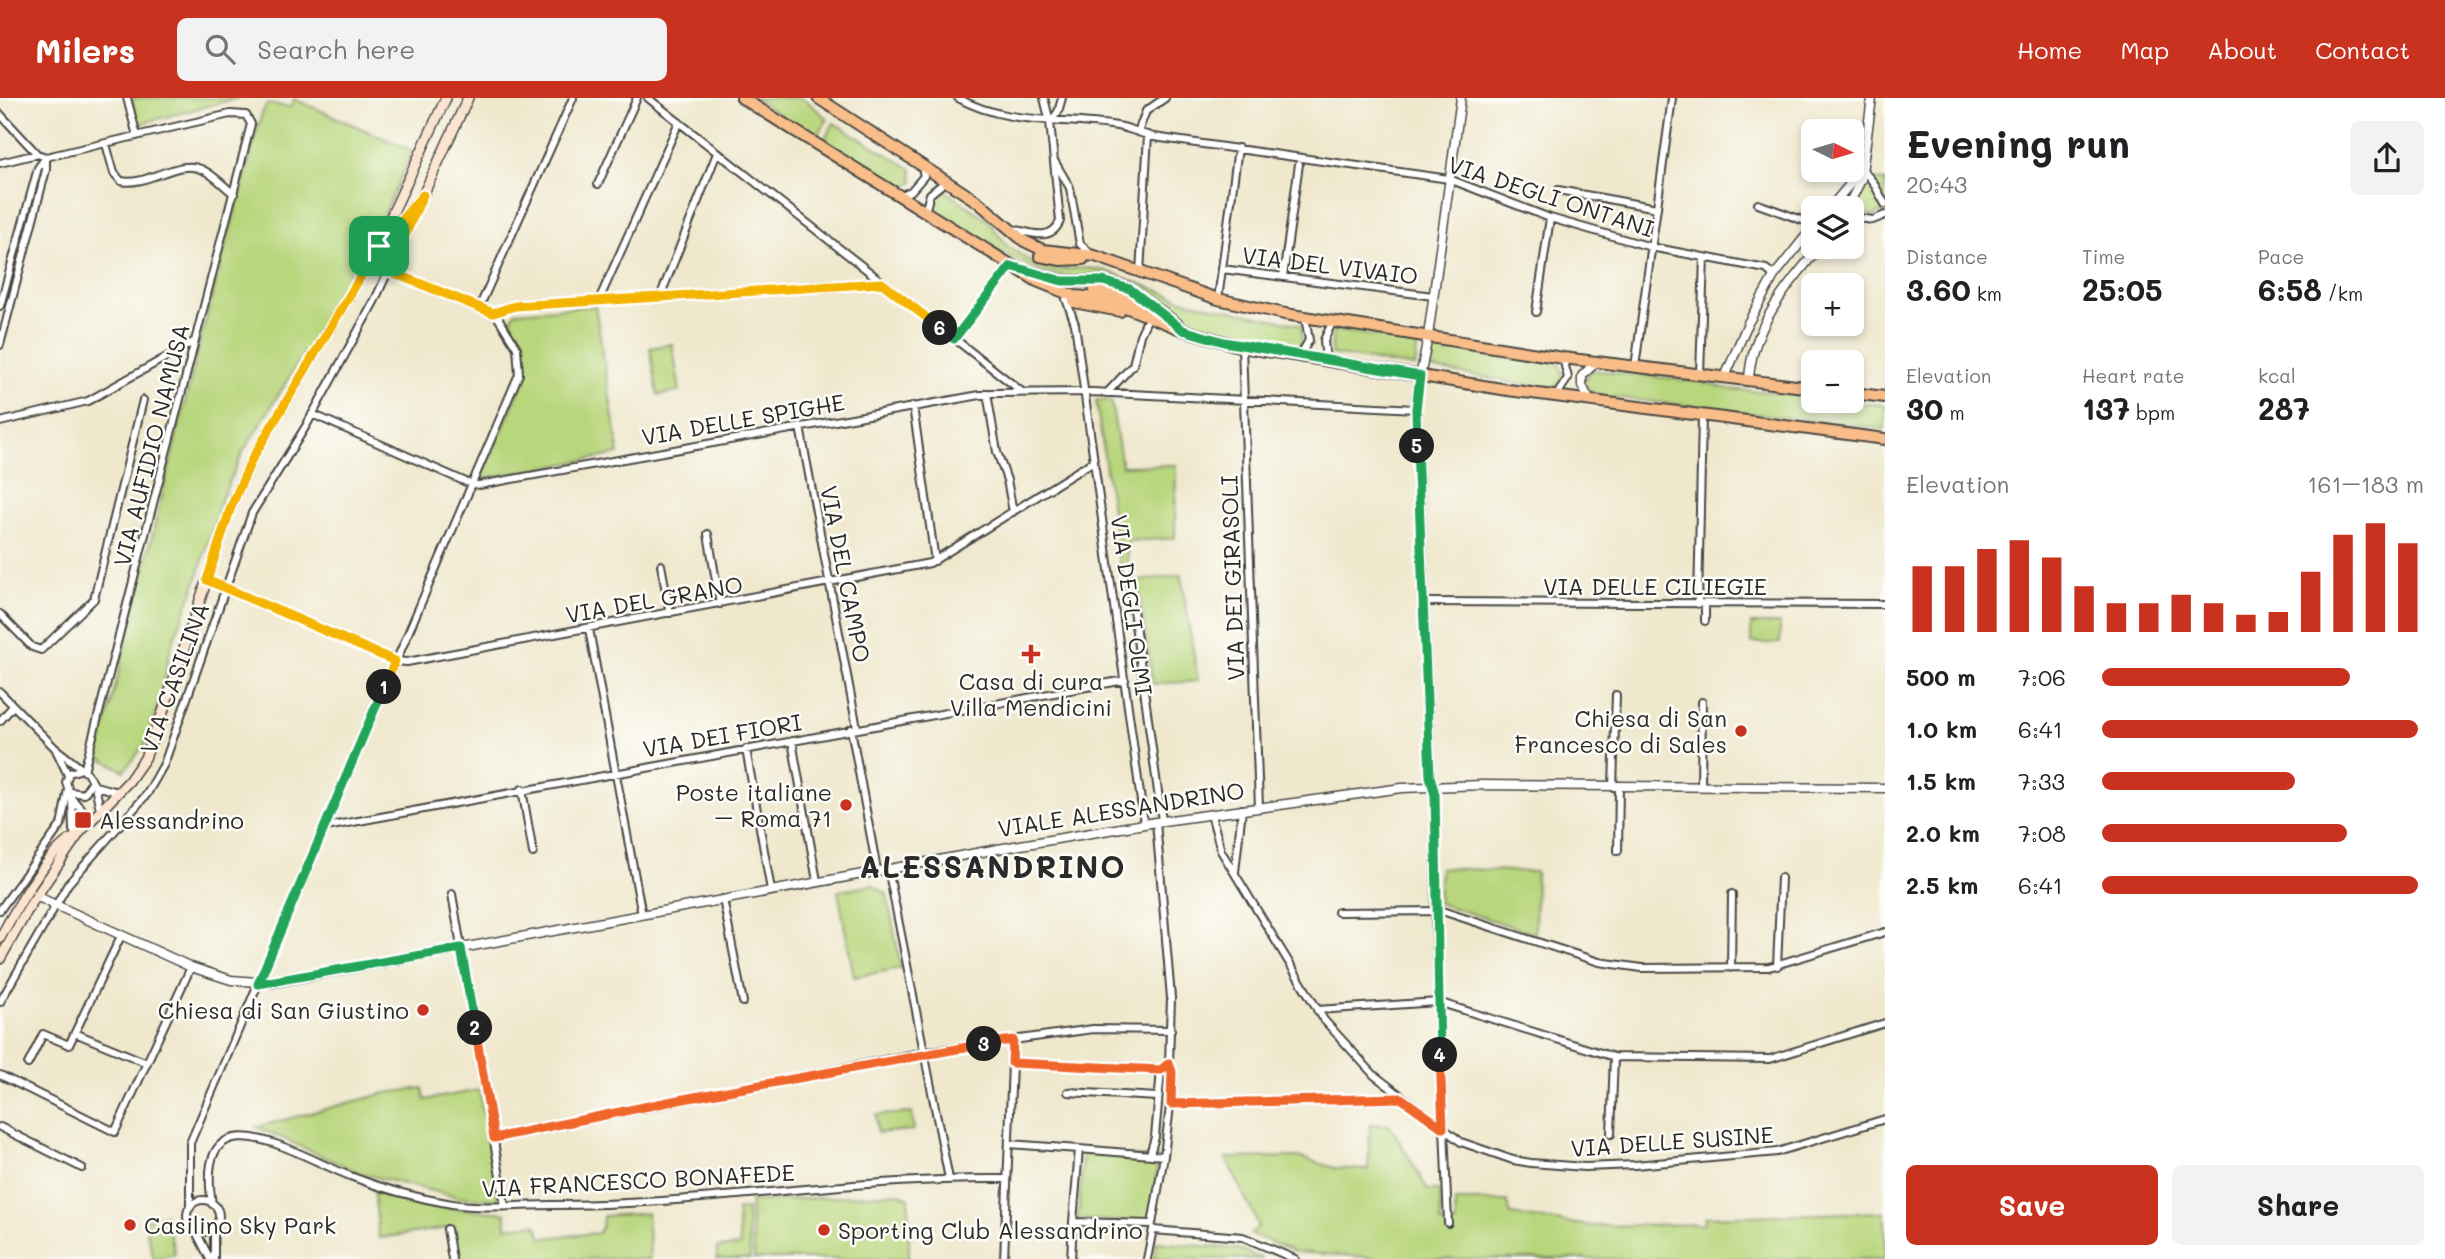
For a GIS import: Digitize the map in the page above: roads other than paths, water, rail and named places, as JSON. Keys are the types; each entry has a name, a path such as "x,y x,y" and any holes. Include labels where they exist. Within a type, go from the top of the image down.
{"main road":[{"name":"VIA CASILINA","path":"379,246 392,211 446,98"},
{"name":"VIA CASILINA","path":"0,958 36,896 77,836 132,777 152,744 231,507 252,459 379,246 423,195 468,98"},
{"path":"741,98 1026,275 1074,296 1103,298 1183,330"},
{"path":"818,98 986,208 1024,241 1043,250 1095,256 1218,299 1306,317 1563,358 1801,386"},
{"path":"1007,227 1023,247 1037,255 1055,260 1089,259 1113,264"},
{"path":"1011,266 1062,281 1103,281 1130,289 1183,330"},
{"path":"1026,275 1068,288 1090,288 1111,293 1183,330"},
{"path":"1055,289 1066,299 1101,305 1242,347 1555,397 1885,439"},
{"path":"1864,394 1885,397"},
{"name":"VIA CASILINA","path":"0,938 19,903 56,853 68,839 77,836"}],"street":[{"path":"0,114 37,154 46,157 137,135 127,98"},
{"path":"480,308 573,98"},
{"path":"598,184 637,98"},
{"path":"648,98 1021,391"},
{"name":"VIA DEGLI ONTANI","path":"958,98 985,111 1050,122 1117,125 1148,135 1449,179 1550,218 1651,247 1766,269 1773,276"},
{"path":"1007,227 1043,235 1057,228 1060,218 1050,122 1044,98"},
{"path":"1138,132 1146,111 1165,98"},
{"path":"1448,1223 1435,910 1435,795 1431,785 1416,409 1461,98"},
{"path":"1635,367 1672,98"},
{"path":"1864,155 1872,98"},
{"path":"1050,122 1061,100"},
{"name":"VIA AUFIDIO NAMUSA","path":"82,770 251,128 249,117 235,113 137,135"},
{"path":"599,300 679,122"},
{"path":"1140,273 1148,135"},
{"path":"106,144 114,173 121,181 141,181 193,167 205,171 234,194"},
{"path":"1218,299 1238,148"},
{"path":"660,297 718,153"},
{"path":"0,163 37,154"},
{"path":"0,306 38,168 46,157"},
{"path":"0,345 46,170 46,157"},
{"path":"1054,160 1069,184 1080,244 1095,256"},
{"path":"1283,277 1299,163"},
{"path":"897,197 911,191 924,178 922,166"},
{"path":"1864,171 1874,182 1885,204"},
{"path":"925,213 930,194 946,181"},
{"path":"1840,196 1851,182"},
{"path":"1558,190 1657,208"},
{"name":"VIA CASILINA","path":"0,1002 54,906 76,873 147,794 164,764 197,677 251,513 312,414 389,271 423,195"},
{"path":"1758,204 1801,221"},
{"path":"1864,218 1873,219 1885,215"},
{"path":"1536,312 1550,218"},
{"path":"1725,377 1748,323 1773,276 1800,242"},
{"path":"1700,374 1704,257"},
{"path":"1749,380 1752,359 1766,324 1789,284 1810,259"},
{"path":"954,339 1011,266"},
{"name":"VIA DEL VIVAIO","path":"1222,269 1433,296"},
{"path":"212,1259 188,1222 190,1143 520,368 515,344 503,323 493,313 389,271"},
{"path":"493,313 515,306 882,283"},
{"name":"VIA DEGLI OLMI","path":"1066,299 1073,316 1144,823"},
{"path":"1300,356 1310,341 1306,317"},
{"path":"1107,393 1135,362 1140,335 1147,320"},
{"path":"1326,362 1324,340 1333,321"},
{"path":"0,422 41,415 92,399 195,341"},
{"name":"VIA DEI GIRASOLI","path":"1242,347 1259,807"},
{"path":"1555,397 1567,381 1563,358"},
{"path":"1590,401 1582,386 1582,376 1596,362"},
{"name":"VIA DELLE SPIGHE","path":"472,484 986,393 1084,392 1416,409"},
{"path":"986,393 996,449 1007,480 1013,512"},
{"path":"0,614 38,651 92,602 143,400"},
{"path":"913,406 935,561"},
{"path":"312,414 472,484"},
{"path":"1702,416 1701,604 1705,621"},
{"name":"VIA DEL CAMPO","path":"800,427 830,584 877,870"},
{"name":"VIA DEL GRANO","path":"207,580 395,661 418,660 830,584 935,561 1094,461"},
{"path":"708,534 720,604"},
{"path":"661,565 670,613"},
{"name":"VIA DEGLI OLMI","path":"1127,566 1159,821 1171,1030 1171,1104 1151,1228"},
{"name":"VIA DELLE CILIEGIE","path":"1424,602 1885,604"},
{"path":"589,629 642,915"},
{"name":"VIA DEI FIORI","path":"326,827 1125,680"},
{"path":"0,692 55,748 82,770 93,785 100,809"},
{"path":"1616,695 1618,851"},
{"path":"1701,787 1702,702"},
{"path":"0,721 13,706"},
{"path":"792,741 817,881"},
{"path":"55,748 68,775 77,836"},
{"path":"746,749 771,890"},
{"path":"68,775 82,770"},
{"path":"93,785 118,792"},
{"path":"70,793 84,794 93,785"},
{"name":"VIALE ALESSANDRINO","path":"36,896 191,967 223,979 258,984 1144,823 1431,785 1885,788"},
{"path":"522,789 533,853"},
{"path":"70,793 91,819"},
{"path":"0,909 61,825 70,793"},
{"path":"1235,874 1242,809"},
{"name":"VIA DELLE SUSINE","path":"1211,814 1216,839 1317,1010 1362,1063 1401,1098 1461,1142 1513,1160 1586,1167 1771,1153 1885,1119"},
{"path":"888,868 949,1179"},
{"path":"1777,966 1781,878"},
{"path":"452,894 505,1206"},
{"path":"1731,968 1732,894"},
{"path":"723,899 743,1002"},
{"path":"1338,912 1435,910 1608,965 1731,968 1777,966 1885,932"},
{"path":"28,1064 43,1034 69,1045 121,936"},
{"path":"0,1075 70,1112 116,1132 191,967"},
{"path":"1317,1010 1438,1002 1614,1057 1770,1059 1885,1023"},
{"path":"494,1138 925,1052 1093,1029 1171,1030"},
{"path":"75,1033 147,1063"},
{"path":"1004,1259 1013,1040"},
{"path":"1611,1134 1614,1057"},
{"path":"1012,1063 1161,1070"},
{"path":"1150,1154 1156,1125 1161,1070 1169,1063"},
{"path":"1068,1093 1158,1097"},
{"path":"1171,1104 1401,1098"},
{"path":"1156,1125 1168,1126"},
{"path":"0,1128 82,1168"},
{"name":"VIA FRANCESCO BONAFEDE","path":"212,1204 209,1181 211,1159 220,1147 246,1135 269,1140 340,1172 397,1191 461,1205 596,1204 949,1179 1007,1179"},
{"path":"1009,1144 1164,1156"},
{"path":"1072,1259 1079,1149"},
{"path":"190,1208 201,1201 212,1204 218,1213 212,1259"},
{"path":"1073,1222 1243,1237 1295,1259"},
{"path":"195,1230 205,1232 214,1228"},
{"path":"1147,1259 1151,1228"},
{"path":"447,1229 452,1259"}],"place":[{"name":"Casa di cura Villa Mendicini","path":"1031,654"},
{"name":"Chiesa di San Francesco di Sales","path":"1741,731"},
{"name":"Poste italiane – Roma 71","path":"846,805"},
{"name":"Alessandrino","path":"83,820"},
{"name":"Chiesa di San Giustino","path":"423,1010"},
{"name":"Casilino Sky Park","path":"130,1225"},
{"name":"Sporting Club Alessandrino","path":"824,1230"}],"district":[{"name":"ALESSANDRINO","path":"993,866"}]}
